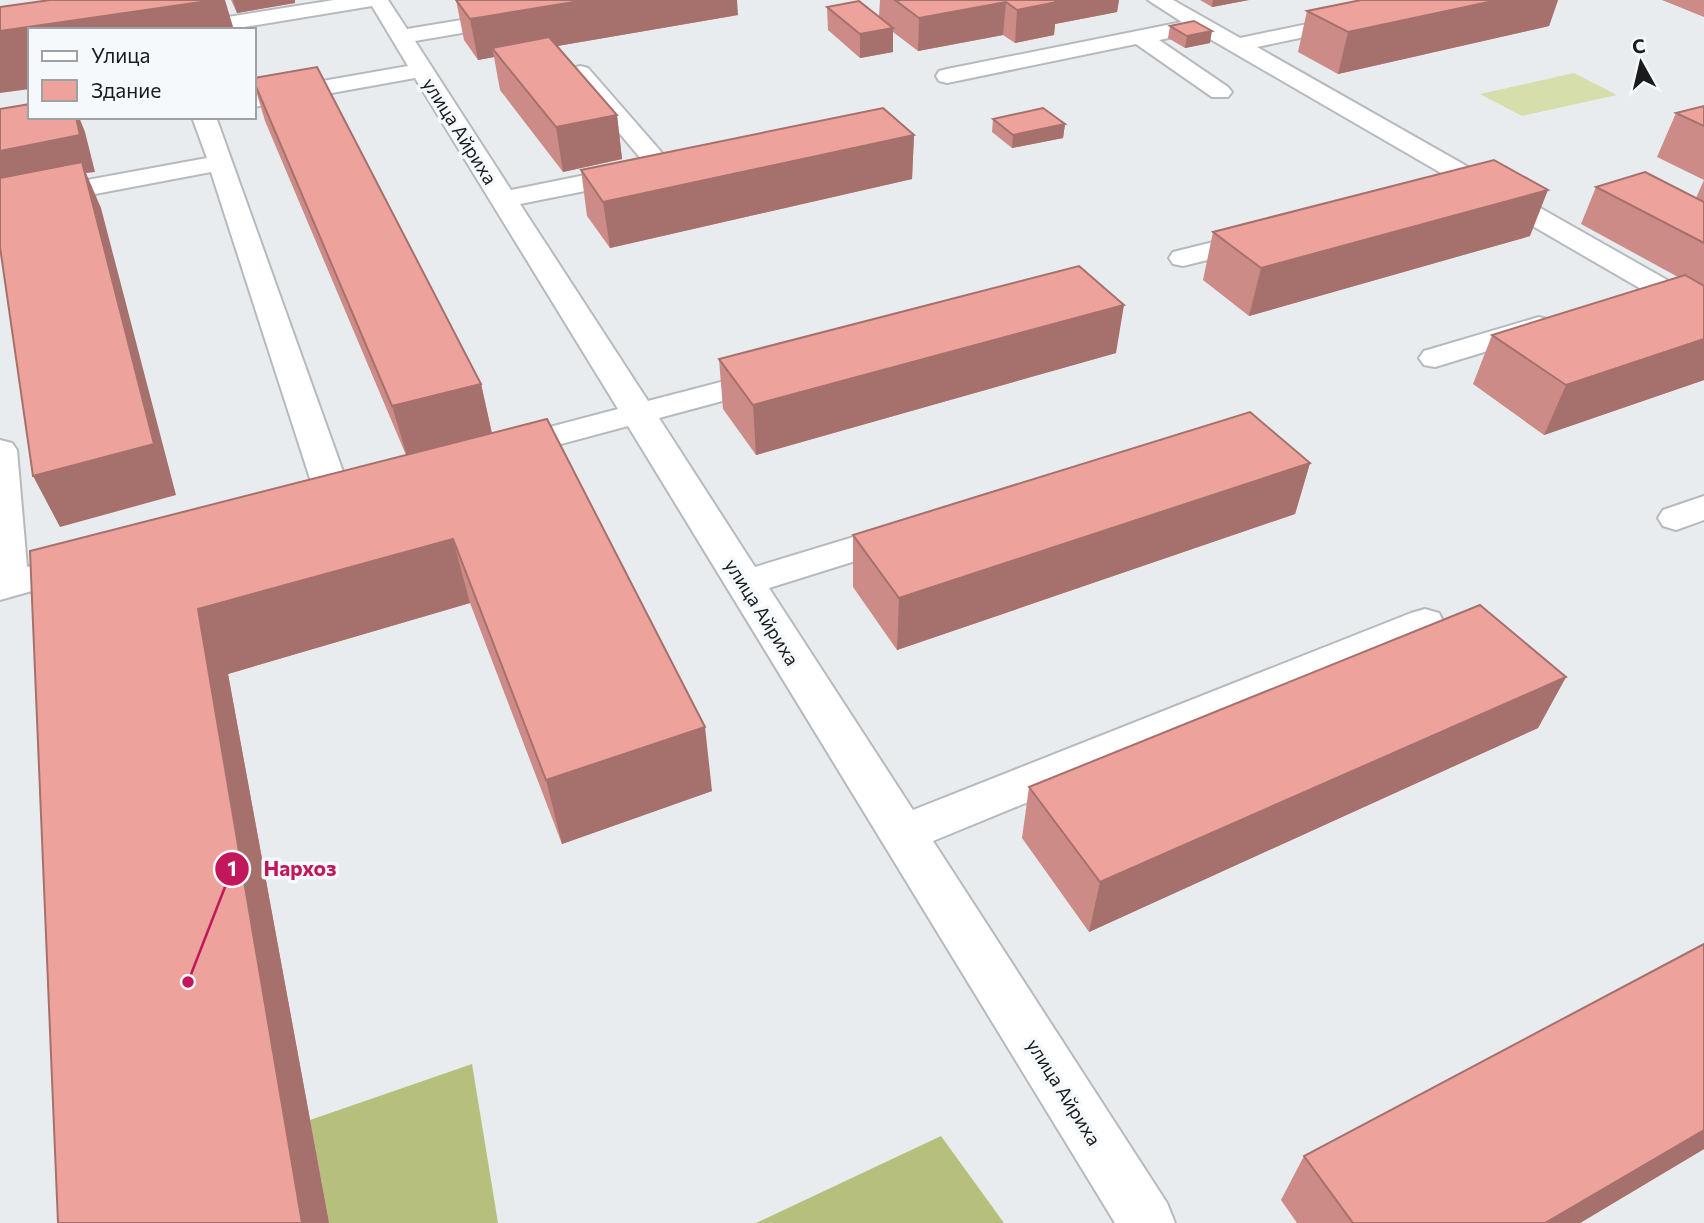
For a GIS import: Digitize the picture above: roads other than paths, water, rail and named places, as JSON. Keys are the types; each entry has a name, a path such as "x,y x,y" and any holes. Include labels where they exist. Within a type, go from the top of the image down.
{"street":[{"path":"195,22 619,0"},
{"path":"1158,0 1704,313"},
{"path":"1237,45 1453,0"},
{"name":"улица Айриха","path":"391,13 422,71 1147,1223"},
{"path":"947,76 1201,25"},
{"path":"1140,37 1220,92"},
{"path":"256,100 422,71"},
{"path":"580,73 661,167"},
{"path":"205,119 333,494"},
{"path":"503,199 687,162"},
{"path":"0,204 221,163"},
{"path":"1437,193 1477,183"},
{"path":"1183,258 1276,234"},
{"path":"1622,301 1662,288"},
{"path":"1435,358 1568,317"},
{"path":"479,456 800,370"},
{"path":"0,450 5,585 118,554"},
{"path":"744,583 930,525"},
{"path":"902,834 1424,624"}],"place":[{"name":"Нархоз","path":"188,982"}]}
